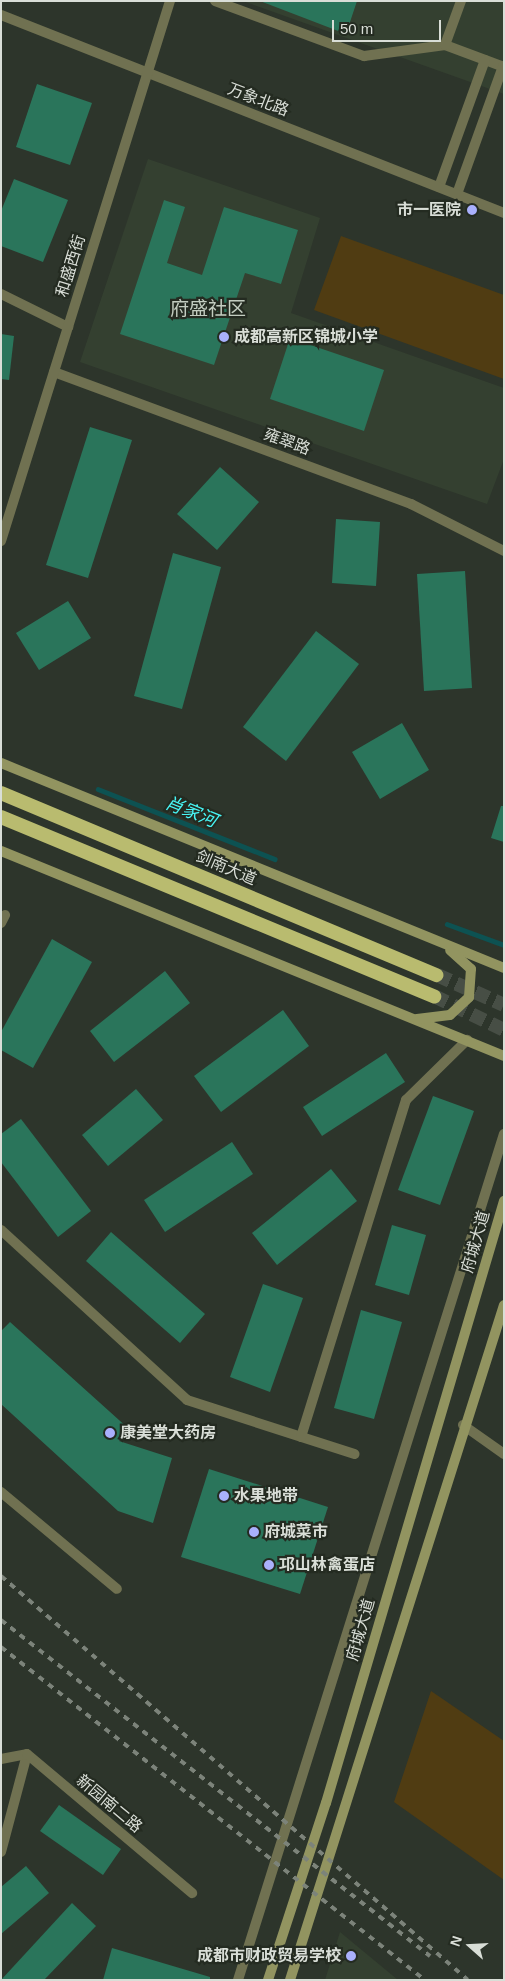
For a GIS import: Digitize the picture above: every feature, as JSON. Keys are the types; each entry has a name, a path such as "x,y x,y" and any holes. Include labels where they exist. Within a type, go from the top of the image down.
{"highway":[{"name":"剑南大道","path":"1,793 437,974"},
{"path":"1,817 434,996"}],"main road":[{"path":"1,763 504,968"},
{"path":"1,852 504,1056"},
{"path":"416,1019 450,1015 469,997 471,969 442,942"},
{"name":"府城大道","path":"268,1980 326,1803 504,1202"},
{"path":"290,1980 463,1425 504,1305"}],"street":[{"name":"和盛西街","path":"1,541 170,1"},
{"path":"215,1 364,56 445,45 503,67 457,194"},
{"path":"445,45 461,1"},
{"name":"万象北路","path":"1,15 504,213"},
{"path":"439,187 485,60"},
{"path":"1,294 68,327"},
{"name":"雍翠路","path":"54,372 411,504 504,551"},
{"path":"300,1437 406,1100 467,1040"},
{"path":"238,1980 504,1134"},
{"path":"1,1230 187,1400 354,1454"},
{"path":"463,1425 504,1454"},
{"path":"1,1492 117,1589"},
{"path":"1,1759 27,1754 1,1852"},
{"name":"新园南二路","path":"27,1754 192,1893"}],"shaded area":[{"path":"243,1 504,1 504,94"},
{"name":"成都高新区锦城小学","path":"148,159 320,218 291,313 504,388 504,459 487,504 80,362"},
{"path":"341,236 504,295 504,379 314,310"},
{"path":"431,1691 504,1741 504,1880 394,1802"},
{"name":"成都市财政贸易学校","path":"340,1932 398,1980 325,1980"}],"building":[{"path":"260,1 357,1 346,34"},
{"path":"37,84 92,103 70,165 16,147"},
{"path":"14,179 68,200 43,262 1,246 1,211"},
{"path":"164,200 185,207 167,263 202,275 224,207 298,230 281,284 245,273 214,365 120,334"},
{"path":"1,334 14,336 9,380 1,379"},
{"path":"290,338 384,370 364,431 270,399"},
{"path":"90,427 132,440 88,578 46,565"},
{"path":"220,467 259,502 217,550 177,514"},
{"path":"336,519 380,522 376,586 332,583"},
{"path":"173,553 221,567 182,709 134,696"},
{"path":"465,571 472,688 424,691 417,574"},
{"path":"68,601 91,638 39,670 16,633"},
{"path":"316,631 359,664 286,761 243,727"},
{"path":"402,723 429,770 380,799 352,752"},
{"path":"501,806 504,806 504,842 491,838"},
{"path":"52,939 92,962 33,1068 1,1050 1,1032"},
{"path":"165,971 190,1003 114,1062 90,1031"},
{"path":"283,1010 309,1046 221,1112 194,1076"},
{"path":"386,1053 405,1082 322,1136 303,1107"},
{"path":"136,1089 163,1120 108,1166 82,1135"},
{"path":"433,1096 474,1111 440,1205 398,1190"},
{"path":"21,1119 91,1211 58,1237 1,1162 1,1134"},
{"path":"232,1142 253,1174 165,1232 144,1200"},
{"path":"331,1169 357,1201 277,1265 252,1233"},
{"path":"392,1225 426,1235 409,1295 375,1285"},
{"path":"111,1232 205,1314 180,1343 86,1261"},
{"path":"263,1284 303,1298 270,1392 230,1377"},
{"path":"361,1310 402,1322 374,1419 334,1408"},
{"path":"10,1322 129,1429 119,1441 172,1458 153,1523 118,1511 1,1404 1,1331"},
{"name":"府城菜市","path":"209,1469 328,1507 300,1594 181,1557"},
{"path":"59,1805 121,1849 103,1875 40,1831"},
{"path":"26,1866 49,1893 1,1934 1,1887"},
{"path":"72,1903 96,1926 44,1980 1,1980"},
{"path":"112,1948 210,1977 210,1980 103,1980"}],"waterway":[{"name":"肖家河","path":"98,789 275,859"},
{"name":"肖家河","path":"447,924 504,945"}],"tunnel":[{"path":"437,975 504,1005"},
{"path":"434,996 504,1030"}],"railway":[{"path":"1,1576 468,1980"},
{"path":"1,1620 430,1956"},
{"path":"1,1647 425,1980"}],"place":[{"name":"市一医院","path":"472,210"},
{"name":"成都高新区锦城小学","path":"224,337"},
{"name":"康美堂大药房","path":"110,1433"},
{"name":"水果地带","path":"224,1496"},
{"name":"府城菜市","path":"254,1532"},
{"name":"邛山林禽蛋店","path":"269,1565"},
{"name":"成都市财政贸易学校","path":"351,1956"}],"district":[{"name":"府盛社区","path":"208,309"}]}
